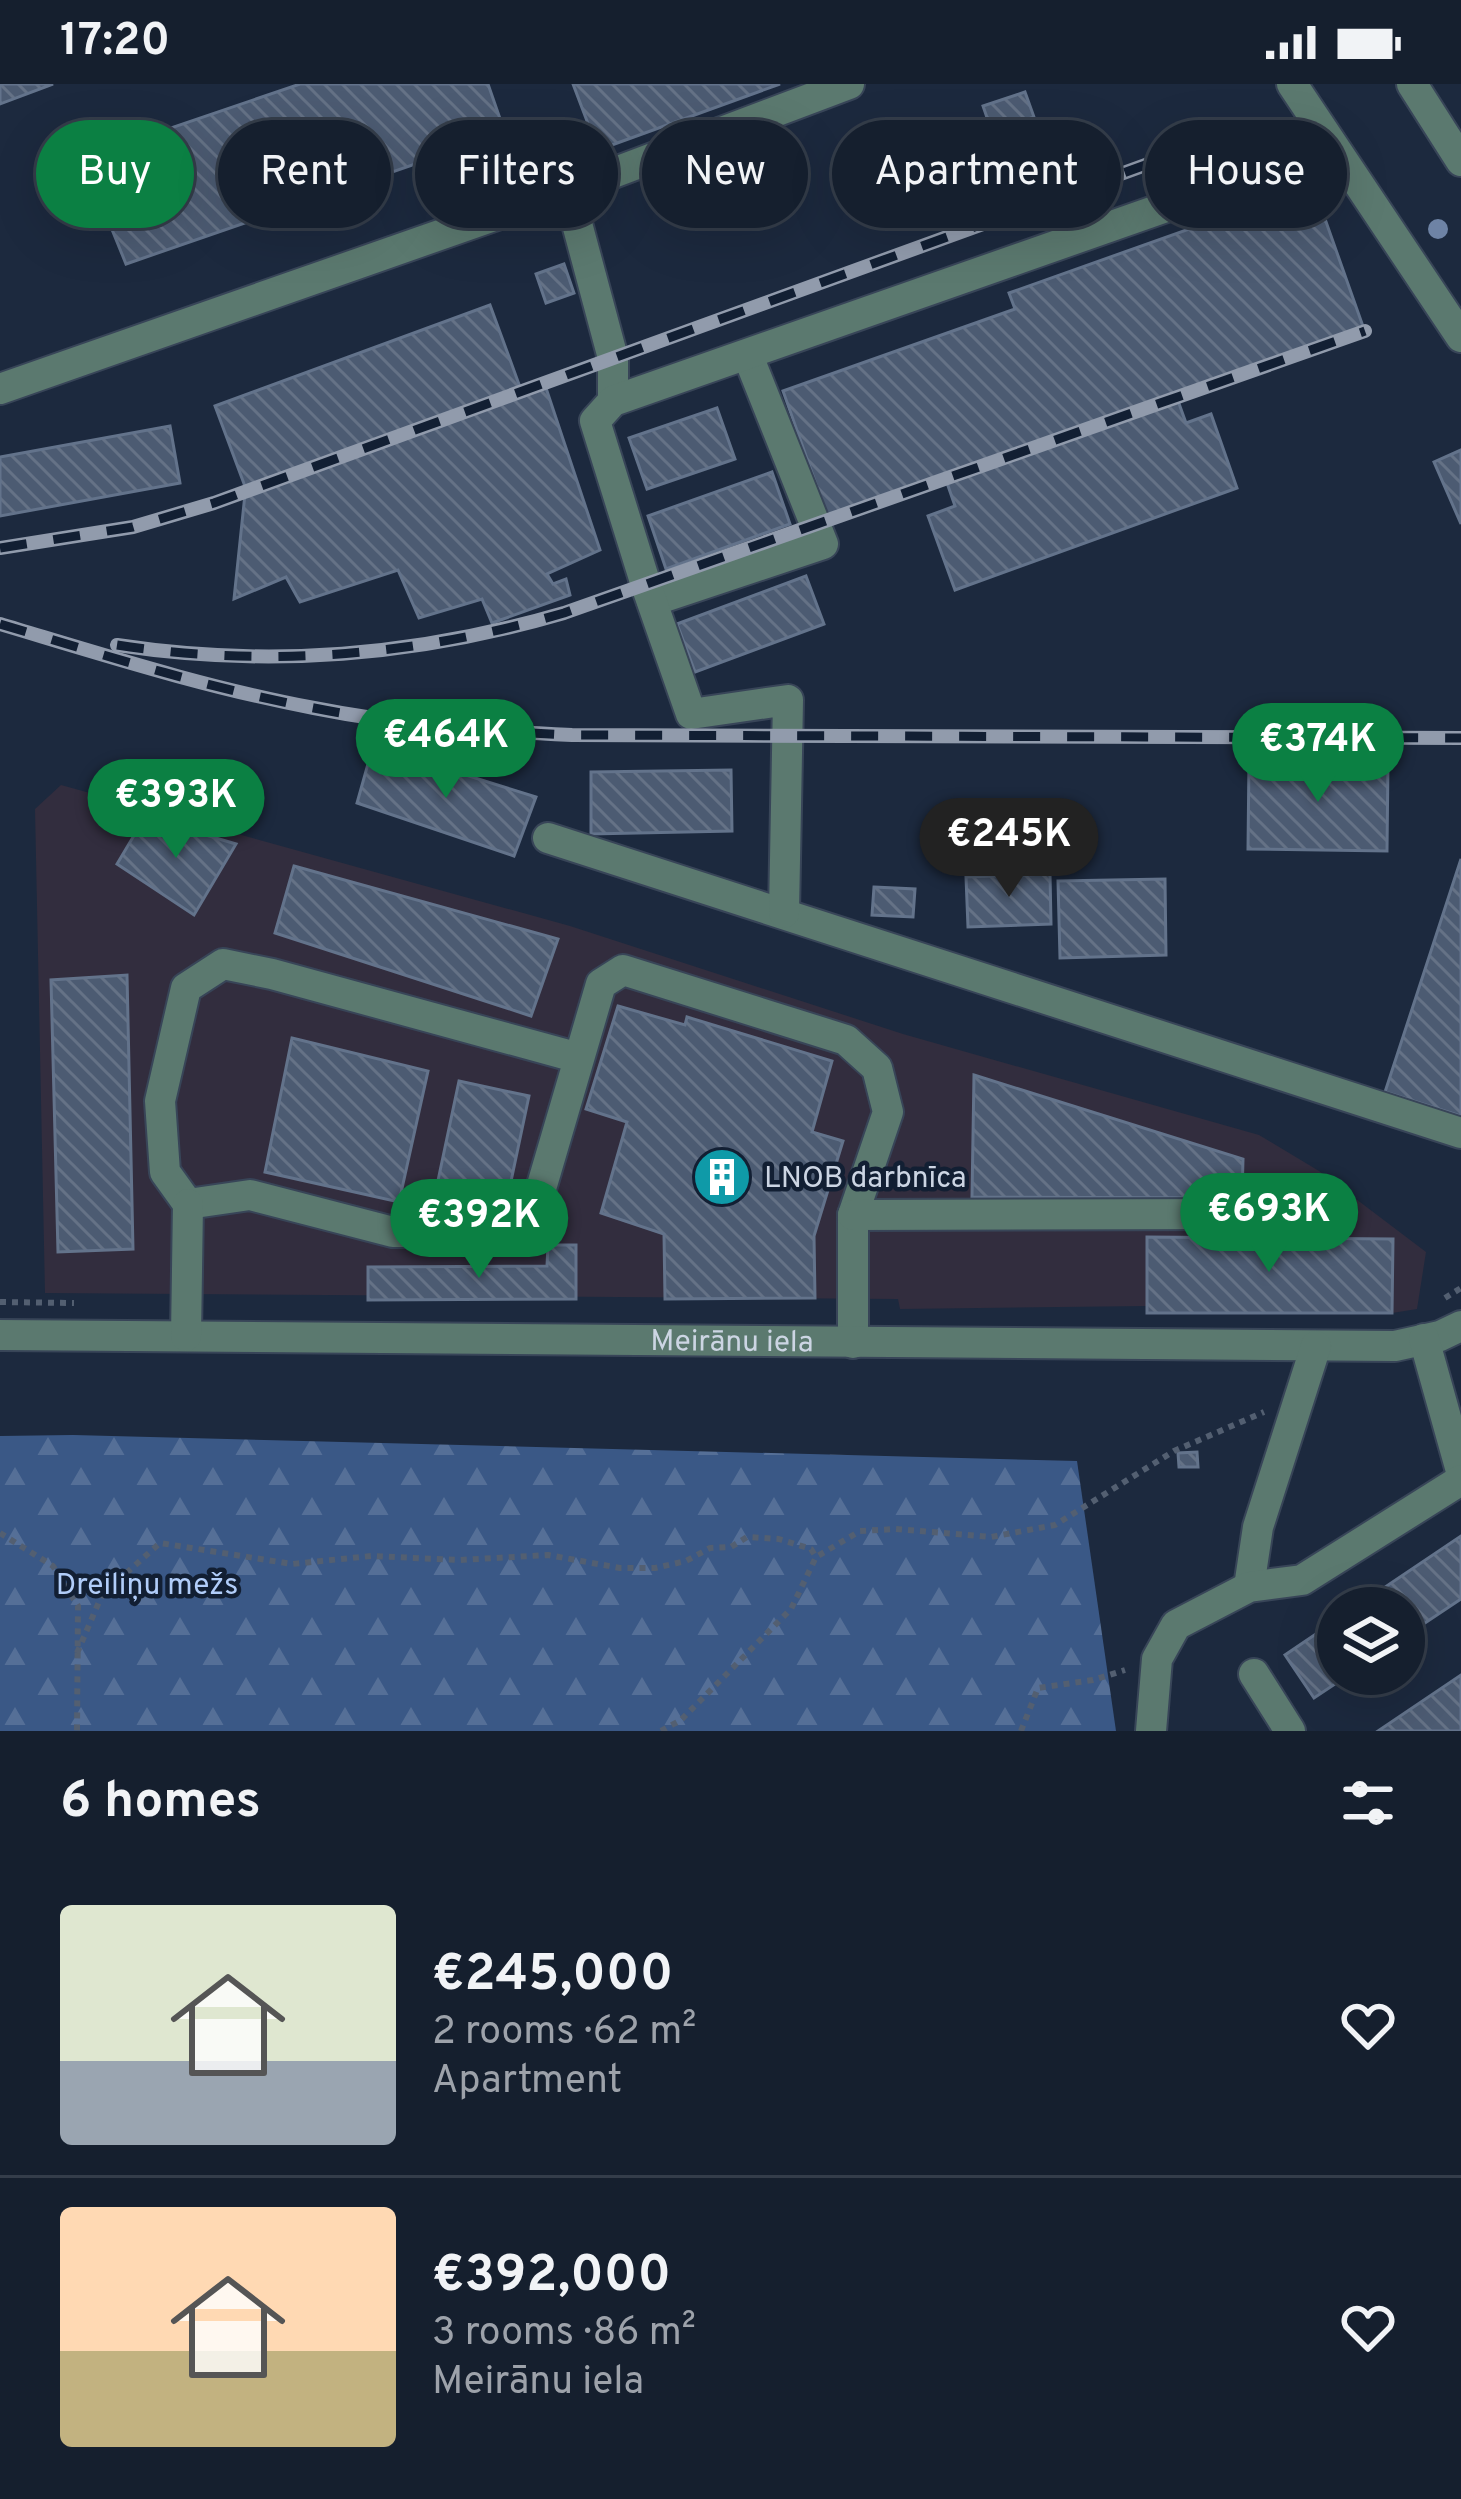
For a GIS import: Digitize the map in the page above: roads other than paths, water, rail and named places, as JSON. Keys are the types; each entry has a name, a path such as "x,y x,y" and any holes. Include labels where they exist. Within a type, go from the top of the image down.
{"street":[{"path":"618,171 849,84"},
{"path":"1292,84 1316,120"},
{"path":"1424,88 1461,160"},
{"path":"1347,167 1461,337"},
{"path":"784,914 788,700 691,714 595,421 613,401 1145,215"},
{"path":"0,389 460,228"},
{"path":"578,228 613,358 613,401"},
{"path":"652,601 823,544 748,356"},
{"path":"548,838 1461,1132"},
{"path":"186,1336 188,1204 165,1172 160,1101 185,988 223,964 579,1058"},
{"path":"188,1204 250,1196 393,1232 528,1233 601,984 623,970 846,1040 877,1068 888,1112 854,1215 853,1343"},
{"path":"854,1215 1246,1214"},
{"name":"Meirānu iela","path":"0,1335 1395,1346 1460,1328"},
{"path":"1151,1731 1157,1659 1176,1625 1249,1587 1302,1580 1461,1476 1424,1340"},
{"path":"1249,1587 1258,1527 1316,1346"},
{"path":"1254,1674 1290,1731"}],"railway":[{"path":"0,548 133,527 214,503 1145,165"},
{"path":"117,645 231,656 342,654 509,628 564,613 1365,331"},
{"path":"0,624 274,700 378,719 475,729 572,735 1461,738"}],"place":[{"name":"LNOB darbnīca","path":"722,1177"}],"park label":[{"name":"Dreiliņu mežs","path":"147,1584"}]}
